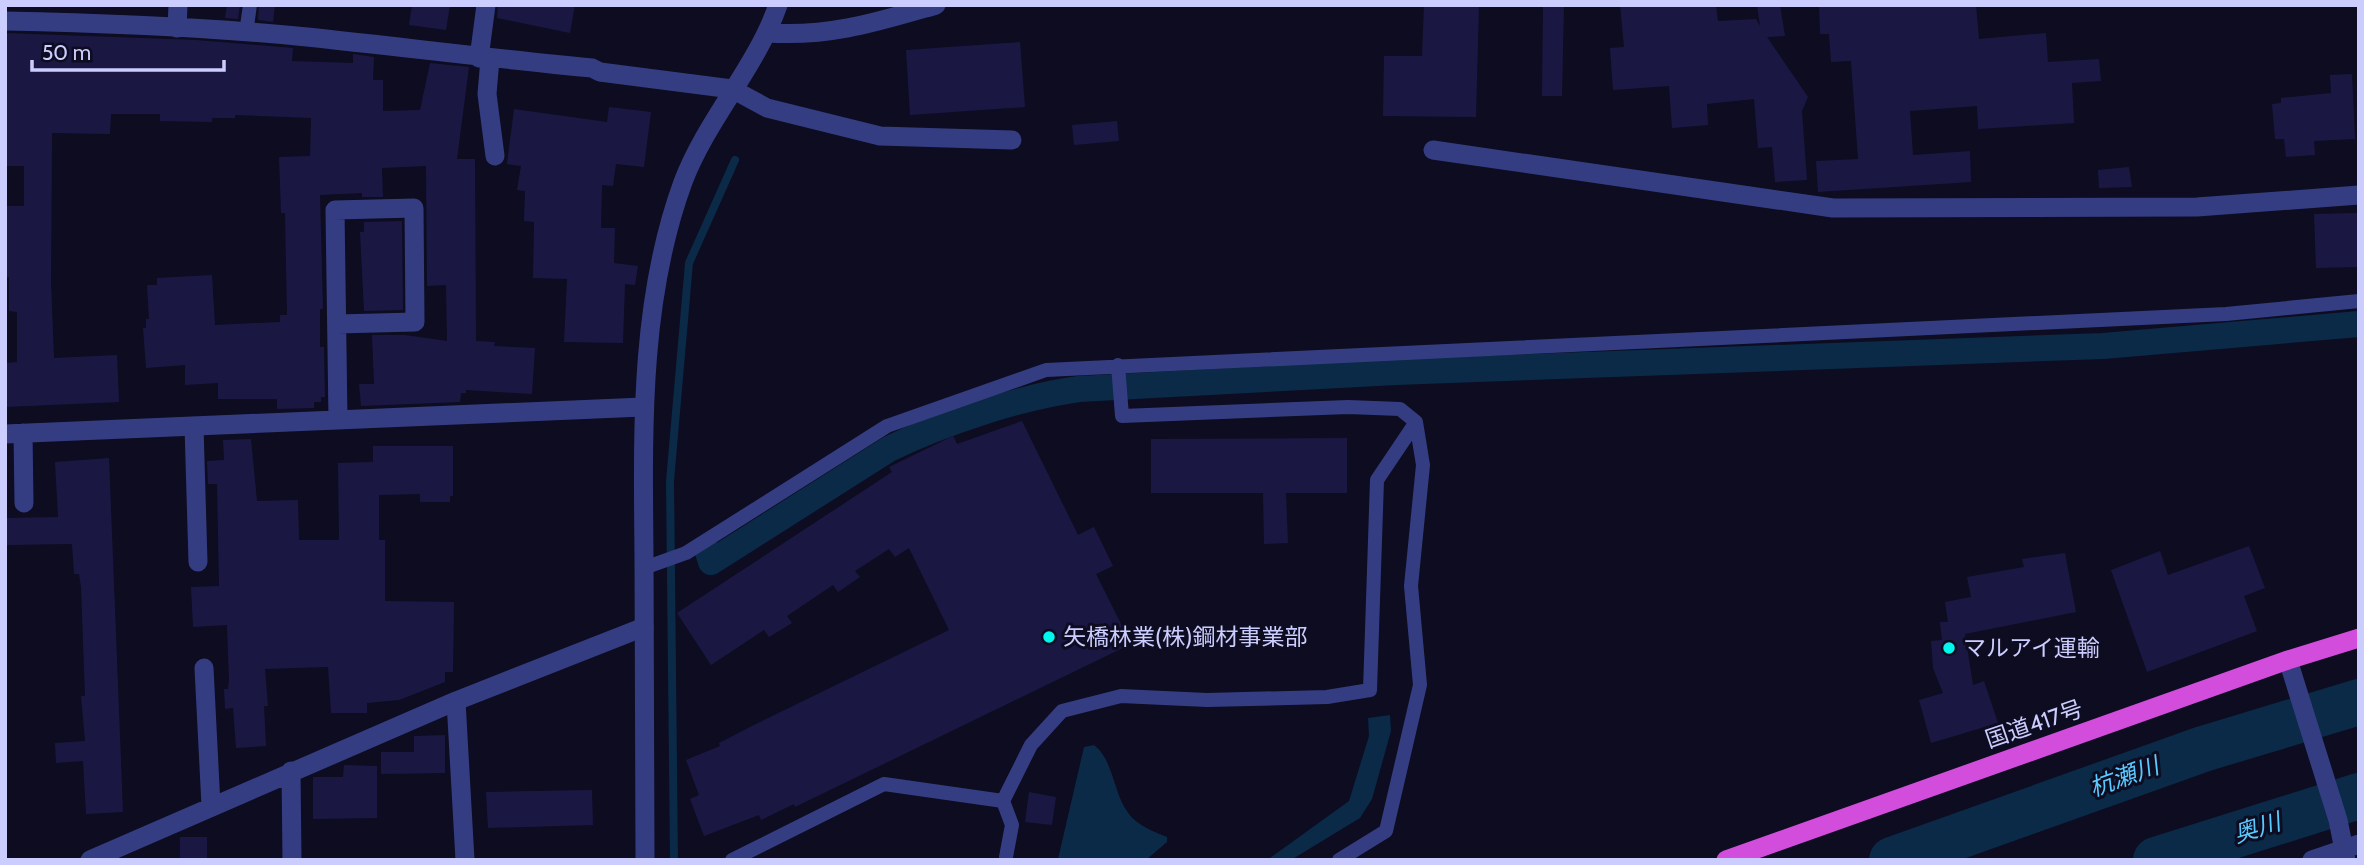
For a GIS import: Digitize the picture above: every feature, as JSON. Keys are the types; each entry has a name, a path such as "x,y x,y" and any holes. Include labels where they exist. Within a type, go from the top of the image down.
{"highway":[{"name":"国道417号","path":"1726,860 2288,660 2359,638"}],"street":[{"path":"177,28 178,5"},
{"path":"486,5 484,58 495,156"},
{"path":"645,860 644,626 652,565 643,407 661,259 684,180 732,89 768,33 778,5"},
{"path":"768,33 808,35 860,27 936,5"},
{"path":"5,21 246,33 592,68 600,72 732,89 767,108 880,136 1012,140"},
{"path":"1433,150 1833,208 2197,207 2359,195"},
{"path":"337,324 415,322 414,208 335,210 338,420"},
{"path":"24,503 14,433 643,407"},
{"path":"194,426 198,562"},
{"path":"90,860 126,852 211,806 290,771 644,626"},
{"path":"2288,660 2350,851 2312,860"},
{"path":"204,668 211,806"},
{"path":"456,701 465,860"},
{"path":"290,771 292,860"}],"lane":[{"path":"246,33 250,5"},
{"path":"652,565 681,555 887,426 1046,370 2226,314 2359,301"},
{"path":"1118,365 1122,416 1348,407 1400,410 1416,422 1423,465 1411,586 1420,685 1386,831 1339,860"},
{"path":"1006,857 1012,825 1003,801 1031,744 1062,711 1121,696 1207,700 1327,697 1370,690 1377,480 1416,422"},
{"path":"732,860 884,784 1003,801"}],"water":[{"path":"1390,715 1391,731 1372,799 1360,818 1291,860 1272,860 1270,858 1349,801 1369,736 1368,718"},
{"path":"1094,745 1106,759 1120,797 1132,818 1167,837 1167,842 1146,860 1058,859 1084,747"}],"building":[{"path":"227,5 240,5 238,19 225,18"},
{"path":"259,5 275,5 273,22 258,20"},
{"path":"412,5 450,5 446,30 409,25"},
{"path":"498,5 575,5 570,33 497,18"},
{"path":"1424,5 1479,5 1476,117 1383,116 1384,56 1422,56"},
{"path":"1543,5 1564,5 1562,96 1542,96"},
{"path":"1620,5 1716,5 1718,21 1756,19 1760,26 1757,5 1780,5 1785,36 1767,37 1808,97 1802,111 1807,180 1775,182 1772,147 1758,148 1754,99 1707,104 1708,125 1672,128 1669,86 1613,90 1610,48 1624,47"},
{"path":"1819,5 1976,5 1979,39 2046,33 2048,62 2099,59 2101,81 2072,83 2074,123 1978,129 1977,106 1910,111 1913,155 1970,151 1971,182 1818,192 1816,161 1858,159 1851,61 1831,62 1829,34 1820,34"},
{"path":"6,33 196,40 293,48 292,61 353,63 353,54 374,57 373,80 383,80 383,111 420,110 430,63 469,67 457,159 475,159 476,341 495,342 494,346 535,348 532,394 466,390 466,393 461,393 460,402 361,406 359,384 374,384 372,335 405,335 447,341 446,285 427,286 426,166 382,168 383,197 362,197 362,193 320,195 323,309 320,309 320,347 324,347 325,397 321,397 321,402 314,402 314,408 277,409 277,399 218,399 218,383 185,385 185,365 146,368 143,328 146,328 146,319 149,319 147,285 157,285 157,278 212,275 215,325 280,322 280,315 287,315 285,213 281,213 279,157 310,156 311,118 235,115 235,118 212,118 212,122 160,121 160,114 111,114 110,134 52,133 51,283 54,358 117,355 119,402 5,407 5,363 17,362 17,312 9,311 9,277 5,277 5,206 24,206 24,166 5,166"},
{"path":"1020,42 1025,107 910,115 906,50"},
{"path":"2352,74 2355,139 2314,141 2315,155 2286,157 2284,139 2275,139 2272,104 2281,103 2281,98 2331,93 2330,75"},
{"path":"609,107 651,112 644,167 616,164 613,186 602,185 601,228 615,228 614,263 638,266 635,285 625,284 623,343 564,342 567,279 533,278 534,222 524,221 525,191 517,190 521,166 507,164 514,109 607,122"},
{"path":"1117,121 1119,141 1074,145 1072,125"},
{"path":"2129,167 2132,187 2099,188 2098,170"},
{"path":"2357,213 2359,267 2316,268 2314,214"},
{"path":"402,221 403,310 364,311 360,232 364,232 364,222"},
{"name":"矢橋林業(株)鋼材事業部","path":"1022,421 1078,535 1094,527 1113,566 1096,574 1131,644 795,807 794,804 761,820 759,815 704,836 690,799 699,795 686,760 720,746 719,743 754,725 949,630 909,548 895,557 889,549 855,571 860,577 838,592 833,585 787,616 792,623 769,637 764,630 711,665 677,613 892,472 889,467 953,436 957,444"},
{"path":"1347,438 1347,493 1286,493 1288,543 1264,544 1263,493 1151,493 1151,439"},
{"path":"251,439 257,501 298,500 299,540 339,540 338,463 373,462 373,446 453,446 453,496 450,496 450,502 420,502 420,494 379,495 379,540 385,540 385,601 454,602 453,672 445,672 445,682 399,700 367,703 367,713 331,713 328,667 265,669 268,706 264,706 266,746 236,748 233,708 225,709 224,689 228,689 229,680 227,625 193,627 191,587 219,586 217,484 208,484 207,461 224,460 223,440"},
{"path":"109,458 123,812 86,814 83,761 56,763 55,743 85,741 81,696 85,696 81,587 79,574 74,574 72,544 5,545 5,518 58,517 55,462"},
{"path":"2249,546 2265,588 2244,596 2257,631 2147,672 2111,570 2160,551 2168,575"},
{"name":"マルアイ運輸","path":"2065,553 2076,612 1965,634 1973,685 1984,681 1998,723 1931,743 1919,700 1943,693 1933,668 1931,641 1942,640 1940,622 1948,622 1945,602 1971,597 1967,577 2024,567 2022,559"},
{"path":"445,735 445,773 381,774 381,752 414,752 414,736"},
{"path":"344,765 377,766 377,818 313,819 313,777 343,777"},
{"path":"592,790 593,825 488,828 486,792"},
{"path":"1029,792 1056,797 1052,825 1025,822"},
{"path":"180,837 207,837 207,860 180,860"}],"waterway":[{"path":"674,860 670,481 689,263 735,160"},
{"path":"708,552 711,562 889,449 910,439 1007,405 1079,389 1396,372 2103,346 2359,324"},
{"name":"杭瀬川","path":"1892,860 2203,749 2359,702"},
{"name":"奥川","path":"2156,860 2359,796"}],"place":[{"name":"矢橋林業(株)鋼材事業部","path":"1049,637"},
{"name":"マルアイ運輸","path":"1949,648"}]}
